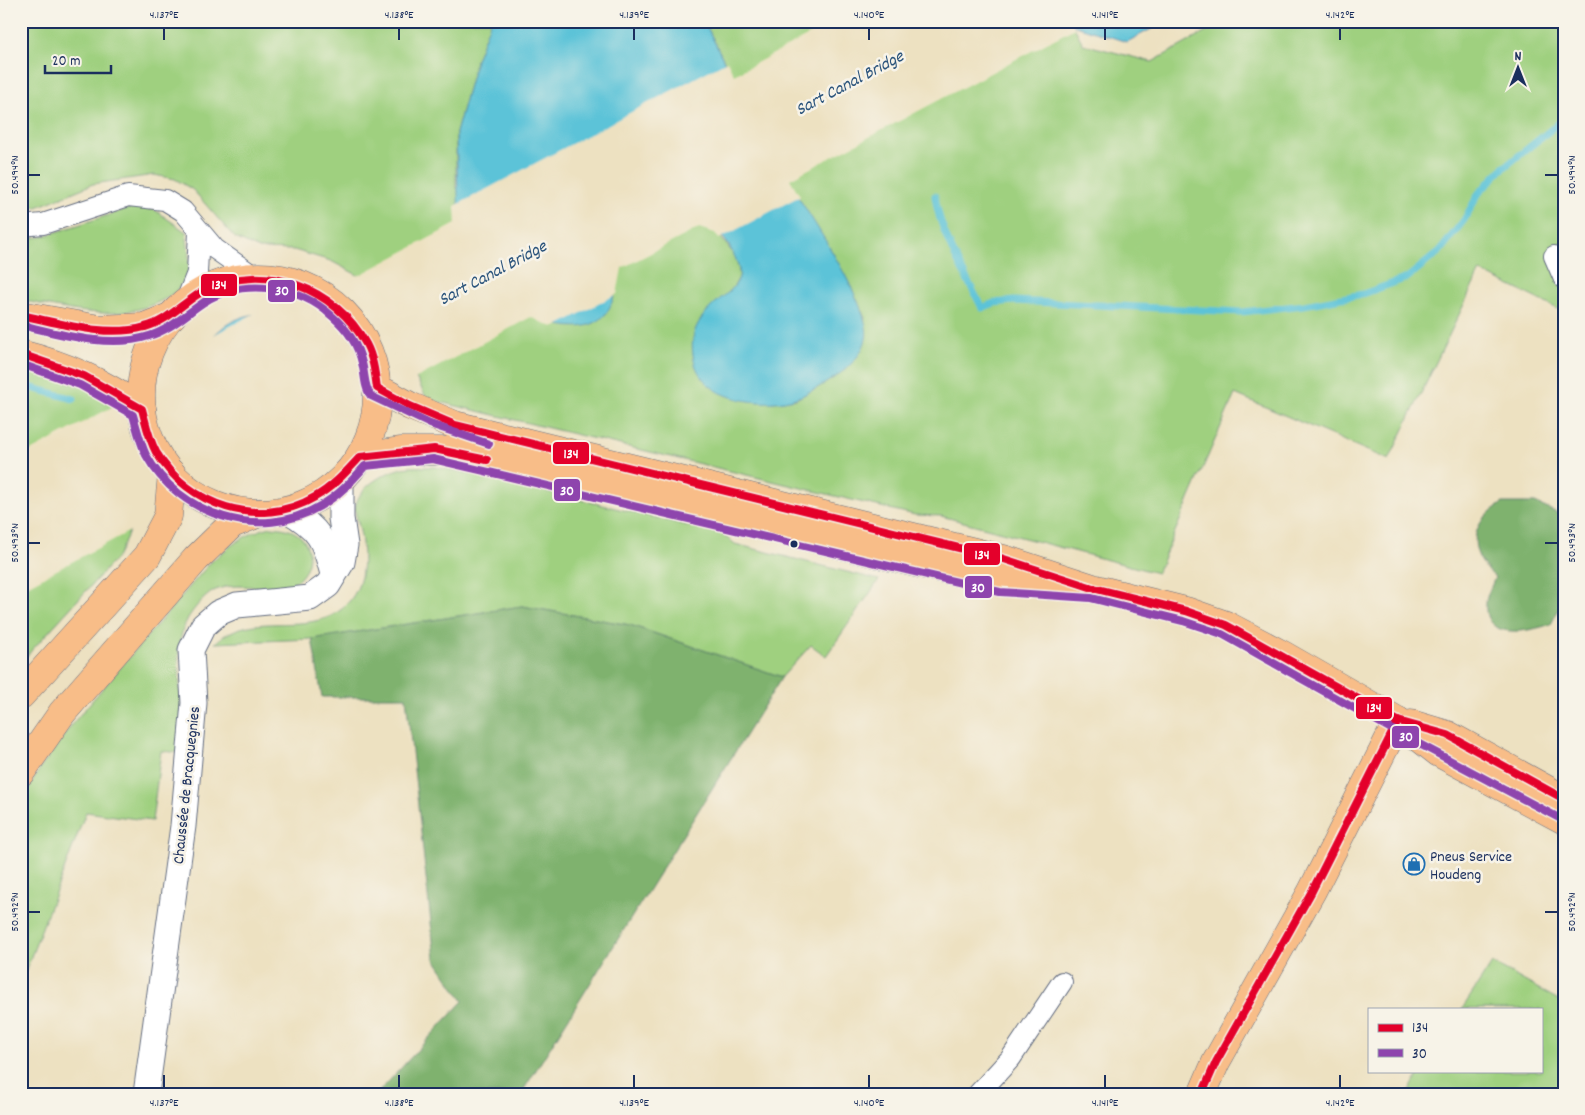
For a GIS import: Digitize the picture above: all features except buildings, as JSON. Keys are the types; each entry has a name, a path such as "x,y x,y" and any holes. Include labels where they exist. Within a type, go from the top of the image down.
{"main road":[{"path":"21,315 99,329 144,327 179,309 206,290 230,281 255,277 278,278 300,284 320,294 339,308 354,325 366,344 374,366 378,388 374,424 360,457 341,480 312,500 287,510 259,513 240,511 203,498 172,474 158,455 148,432 142,408 142,384 147,359 157,336 179,309"},
{"path":"21,354 65,367 108,386 142,408"},
{"path":"378,388 410,406 455,425 1004,558 1093,588 1186,611 1226,625 1283,655 1398,721 1439,753 1564,820"},
{"path":"360,457 400,450 448,451 1002,582 1093,588"},
{"path":"21,696 147,556 168,516 172,474"},
{"path":"21,772 62,713 196,559 232,524 259,513"},
{"path":"1398,721 1448,735 1564,798"},
{"path":"1202,1094 1216,1062 1312,891 1398,721"}],"street":[{"path":"21,226 43,224 128,196 165,200 182,211 215,249 255,277"},
{"path":"179,309 197,273 199,232"},
{"path":"1554,256 1564,279"},
{"name":"Chaussée de Bracquegnies","path":"146,1094 183,826 194,703 191,650 203,626 218,613 237,605 310,598 328,585 342,562 345,545 341,518 341,480"},
{"path":"287,510 316,529 327,551 333,574"},
{"path":"978,1094 1011,1058 1062,982"}],"green space":[{"path":"21,21 491,21 476,60 456,133 456,187 606,314 612,301 627,235 671,216 716,231 736,257 740,276 731,291 700,320 772,402 796,399 827,382 865,318 836,259 770,153 704,21 1071,21 1083,44 1152,62 1226,21 1564,21 1564,312 1480,271 1389,460 1235,394 1157,573 941,516 915,515 427,399 365,279 331,261 294,250 259,249 235,238 193,190 175,179 154,175 93,184 37,207 21,207"},
{"path":"133,207 155,210 186,232 189,264 184,280 174,293 154,304 137,309 104,313 71,310 21,300 21,238 41,237"},
{"path":"21,369 91,388 130,421 152,481 118,556 21,662"},
{"path":"410,467 436,467 482,476 723,534 735,544 879,580 826,656 811,645 782,677 630,625 522,606 312,639 215,643 227,634 246,627 263,624 315,621 330,616 344,607 356,591 361,577 362,546 355,509 361,494 372,482 395,470"},
{"path":"1503,503 1535,503 1564,516 1564,542 1562,545 1564,547 1564,599 1551,624 1520,631 1509,631 1499,629 1492,624 1487,616 1486,601 1495,577 1479,558 1475,538 1483,519"},
{"path":"271,527 291,531 299,535 306,544 309,560 302,576 293,583 282,587 230,586 218,589 205,597 188,618 183,629 179,653 182,720 181,753 161,751 152,821 86,812 21,983 21,803 39,770 73,723 210,563 238,541"},
{"path":"522,606 630,625 782,677 521,1094 377,1094 463,1001 435,959 406,697 322,697 312,639"},
{"path":"1492,963 1564,1003 1564,1094 1407,1094 1420,1072 1542,1072 1542,1008 1463,1008"}],"water":[{"path":"491,21 704,21 733,79 840,21 1166,21 1127,42 1073,25 786,178 836,258 859,305 866,325 866,339 859,355 853,362 832,379 799,397 780,402 751,401 734,398 715,390 698,372 693,350 694,334 697,326 706,312 734,287 738,281 739,272 736,259 720,234 712,229 698,225 620,267 612,302 607,312 600,320 581,327 559,325 530,315 192,367 211,339 226,325 235,320 261,313 288,316 459,225 456,133 476,60"}],"pier":[{"name":"Sart Canal Bridge","path":"835,21 1071,21 1075,28 790,179 800,196 719,239 715,233 699,228 622,268 617,294 555,327 531,317 343,417 337,434 322,451 285,471 252,471 246,469 21,589 21,456 190,365 204,340 259,311 288,313 456,224 455,206 727,61 734,75"}],"waterway":[{"path":"935,196 947,239 982,308 994,303 1014,301 1242,312 1304,305 1363,294 1407,278 1440,251 1464,220 1479,193 1501,170 1564,119"},
{"path":"21,385 74,399"}],"transit line":[{"name":"134","path":"21,315 83,328 115,331 130,330 154,324 207,289 229,281 252,278 275,279 297,285 318,295 337,308 353,324 370,354 377,388 410,406 455,425 1004,559 1093,588 1186,611 1226,625 1398,721 1448,735 1564,799"},
{"name":"30","path":"21,325 85,339 102,341 134,340 164,330 204,302 219,294 252,288 270,288 287,292 303,297 319,306 347,331 360,356 366,385 371,396 430,424 489,444"},
{"name":"134","path":"21,354 84,376 142,409 156,452 170,471 186,486 206,499 226,507 249,512 293,507 328,489 360,457 434,449 487,460"},
{"name":"30","path":"21,364 80,385 133,415 146,455 160,476 179,493 200,507 223,516 247,522 272,522 297,517 333,498 365,466 433,459 1000,592 1091,598 1183,621 1222,634 1393,730 1559,818"},
{"name":"134","path":"1202,1094 1216,1062 1312,891 1398,721"}],"place":[{"name":"Pneus Service Houdeng","path":"1414,864"}]}
